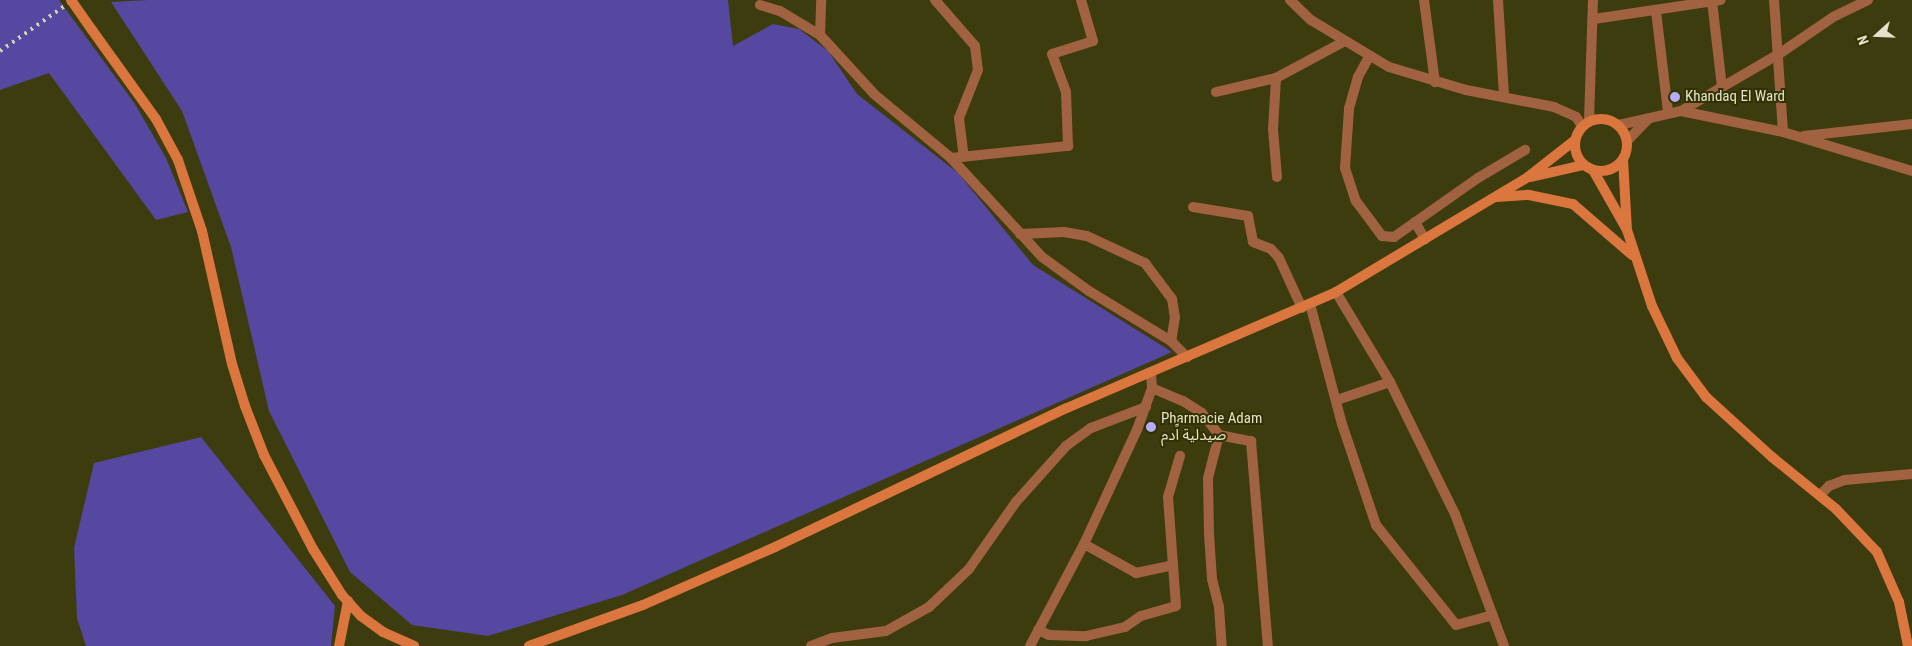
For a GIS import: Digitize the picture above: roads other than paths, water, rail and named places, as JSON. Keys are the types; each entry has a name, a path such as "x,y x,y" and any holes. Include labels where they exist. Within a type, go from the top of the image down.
{"street":[{"path":"71,0 156,119 178,160 202,231 232,364 245,406 264,455 313,549 348,601 382,632 414,646"},
{"path":"820,35 821,0"},
{"path":"935,0 974,46 978,70 959,118 964,157"},
{"path":"951,158 1068,146 1066,92 1052,54 1093,42 1080,0"},
{"path":"1290,0 1311,20 1369,57 1435,82 1567,111 1585,123 1605,118 1619,125 1627,142"},
{"path":"1424,0 1435,82"},
{"path":"1498,0 1504,96"},
{"path":"530,646 642,605 775,547 1067,408 1336,292 1528,177 1574,140 1585,123 1594,19 1593,0"},
{"path":"1594,19 1656,11 1717,0 1722,87"},
{"path":"1774,0 1780,54 1783,132"},
{"path":"1681,111 1780,54 1833,17 1868,0"},
{"path":"760,5 780,11 820,35 874,94 951,158 1020,234 1055,268 1171,341 1187,357"},
{"path":"1656,11 1668,112"},
{"path":"1216,92 1276,78 1345,41"},
{"path":"1369,57 1358,77 1349,109 1345,150 1347,180 1360,206 1382,236 1394,237 1478,178 1525,150"},
{"path":"1276,78 1273,129 1277,176"},
{"path":"1619,125 1668,112 1681,111 1783,132 1912,170"},
{"path":"1627,230 1623,159 1627,142 1649,118"},
{"path":"1800,137 1912,124"},
{"path":"1574,140 1574,149 1583,165 1593,170 1610,170 1623,159"},
{"path":"1528,177 1583,165"},
{"path":"1593,170 1627,230 1663,333 1691,379 1734,424 1820,495 1876,552 1899,602 1908,646"},
{"path":"1494,197 1529,195 1573,204 1612,234 1636,259"},
{"path":"1192,207 1248,216 1253,242 1271,249 1279,258 1306,306 1337,400 1370,511 1388,542 1456,625 1493,615"},
{"path":"1415,222 1425,238"},
{"path":"1020,234 1056,232 1087,236 1146,263 1172,299 1175,317 1171,341"},
{"path":"1336,292 1390,382 1455,514 1504,646"},
{"path":"1030,646 1084,544 1146,407 1152,388 1151,372"},
{"path":"1337,400 1390,382"},
{"path":"1152,388 1183,401 1202,413 1219,435 1251,441 1268,646"},
{"path":"811,646 832,638 886,631 929,607 969,569 1016,502 1066,446 1091,428 1146,407"},
{"path":"1219,435 1208,478 1212,579 1219,607 1222,646"},
{"path":"1038,630 1049,635 1086,636 1125,628 1141,616 1176,606 1168,497 1180,456"},
{"path":"1820,495 1829,486 1845,480 1912,474"},
{"path":"1084,544 1136,573 1173,565"},
{"path":"340,646 348,601"}],"railway":[{"path":"0,51 73,0"}],"place":[{"name":"Khandaq El Ward","path":"1675,97"},
{"name":"Pharmacie Adam صيدلية اًدم","path":"1151,427"}]}
